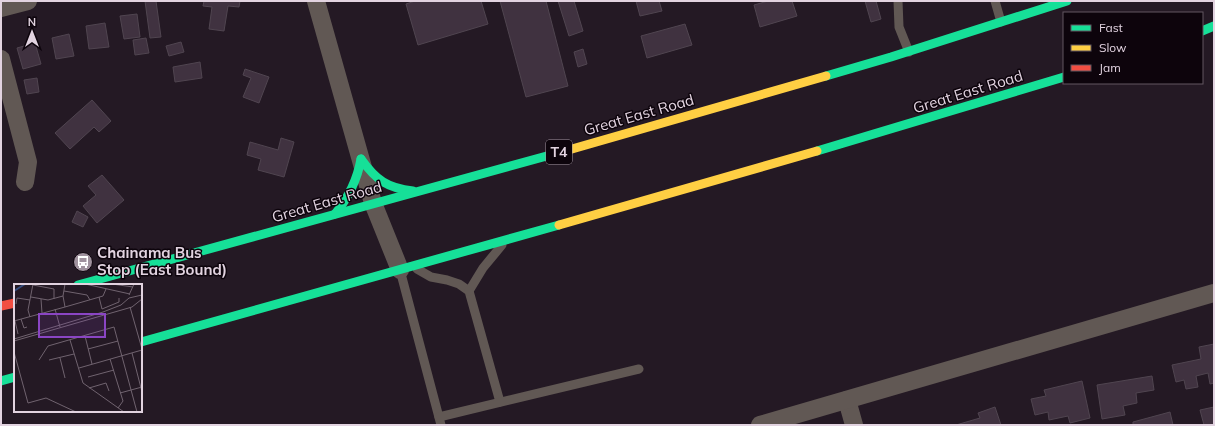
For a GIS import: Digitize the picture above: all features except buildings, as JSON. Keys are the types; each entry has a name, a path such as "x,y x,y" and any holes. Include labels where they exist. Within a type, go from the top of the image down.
{"main road":[{"name":"Great East Road","path":"82,284 668,122 909,52 1067,1"},
{"path":"1203,31 1214,26"},
{"name":"Great East Road","path":"142,342 506,240 847,142 1063,77"},
{"path":"361,159 370,174 383,184 400,190 417,191"},
{"path":"335,214 345,203 354,189 361,159"},
{"path":"1,306 14,302"},
{"path":"1,381 14,377"}],"street":[{"path":"1,8 28,1"},
{"path":"316,1 373,203 406,268"},
{"path":"1,59 28,162 25,182"},
{"path":"760,425 1214,293"},
{"path":"847,400 854,425"}],"lane":[{"path":"898,1 899,27 909,52"},
{"path":"995,1 1001,22"},
{"path":"469,291 483,268 506,240"},
{"path":"406,268 459,284 469,291 500,402"},
{"path":"406,268 440,421 500,402 639,369"}],"traffic: fast":[{"path":"826,76 1067,1"},
{"path":"1203,31 1214,26"},
{"path":"817,151 1063,77"},
{"path":"82,284 565,151"},
{"path":"361,159 377,178 383,182 396,188 413,191"},
{"path":"335,214 352,188 361,159"},
{"path":"142,342 559,225"},
{"path":"1,381 14,377"}],"traffic: slow":[{"path":"565,151 826,76"},
{"path":"559,225 817,151"}],"traffic: jam":[{"path":"1,306 14,303"}],"place":[{"name":"Chainama Bus Stop (East Bound)","path":"83,262"}]}
